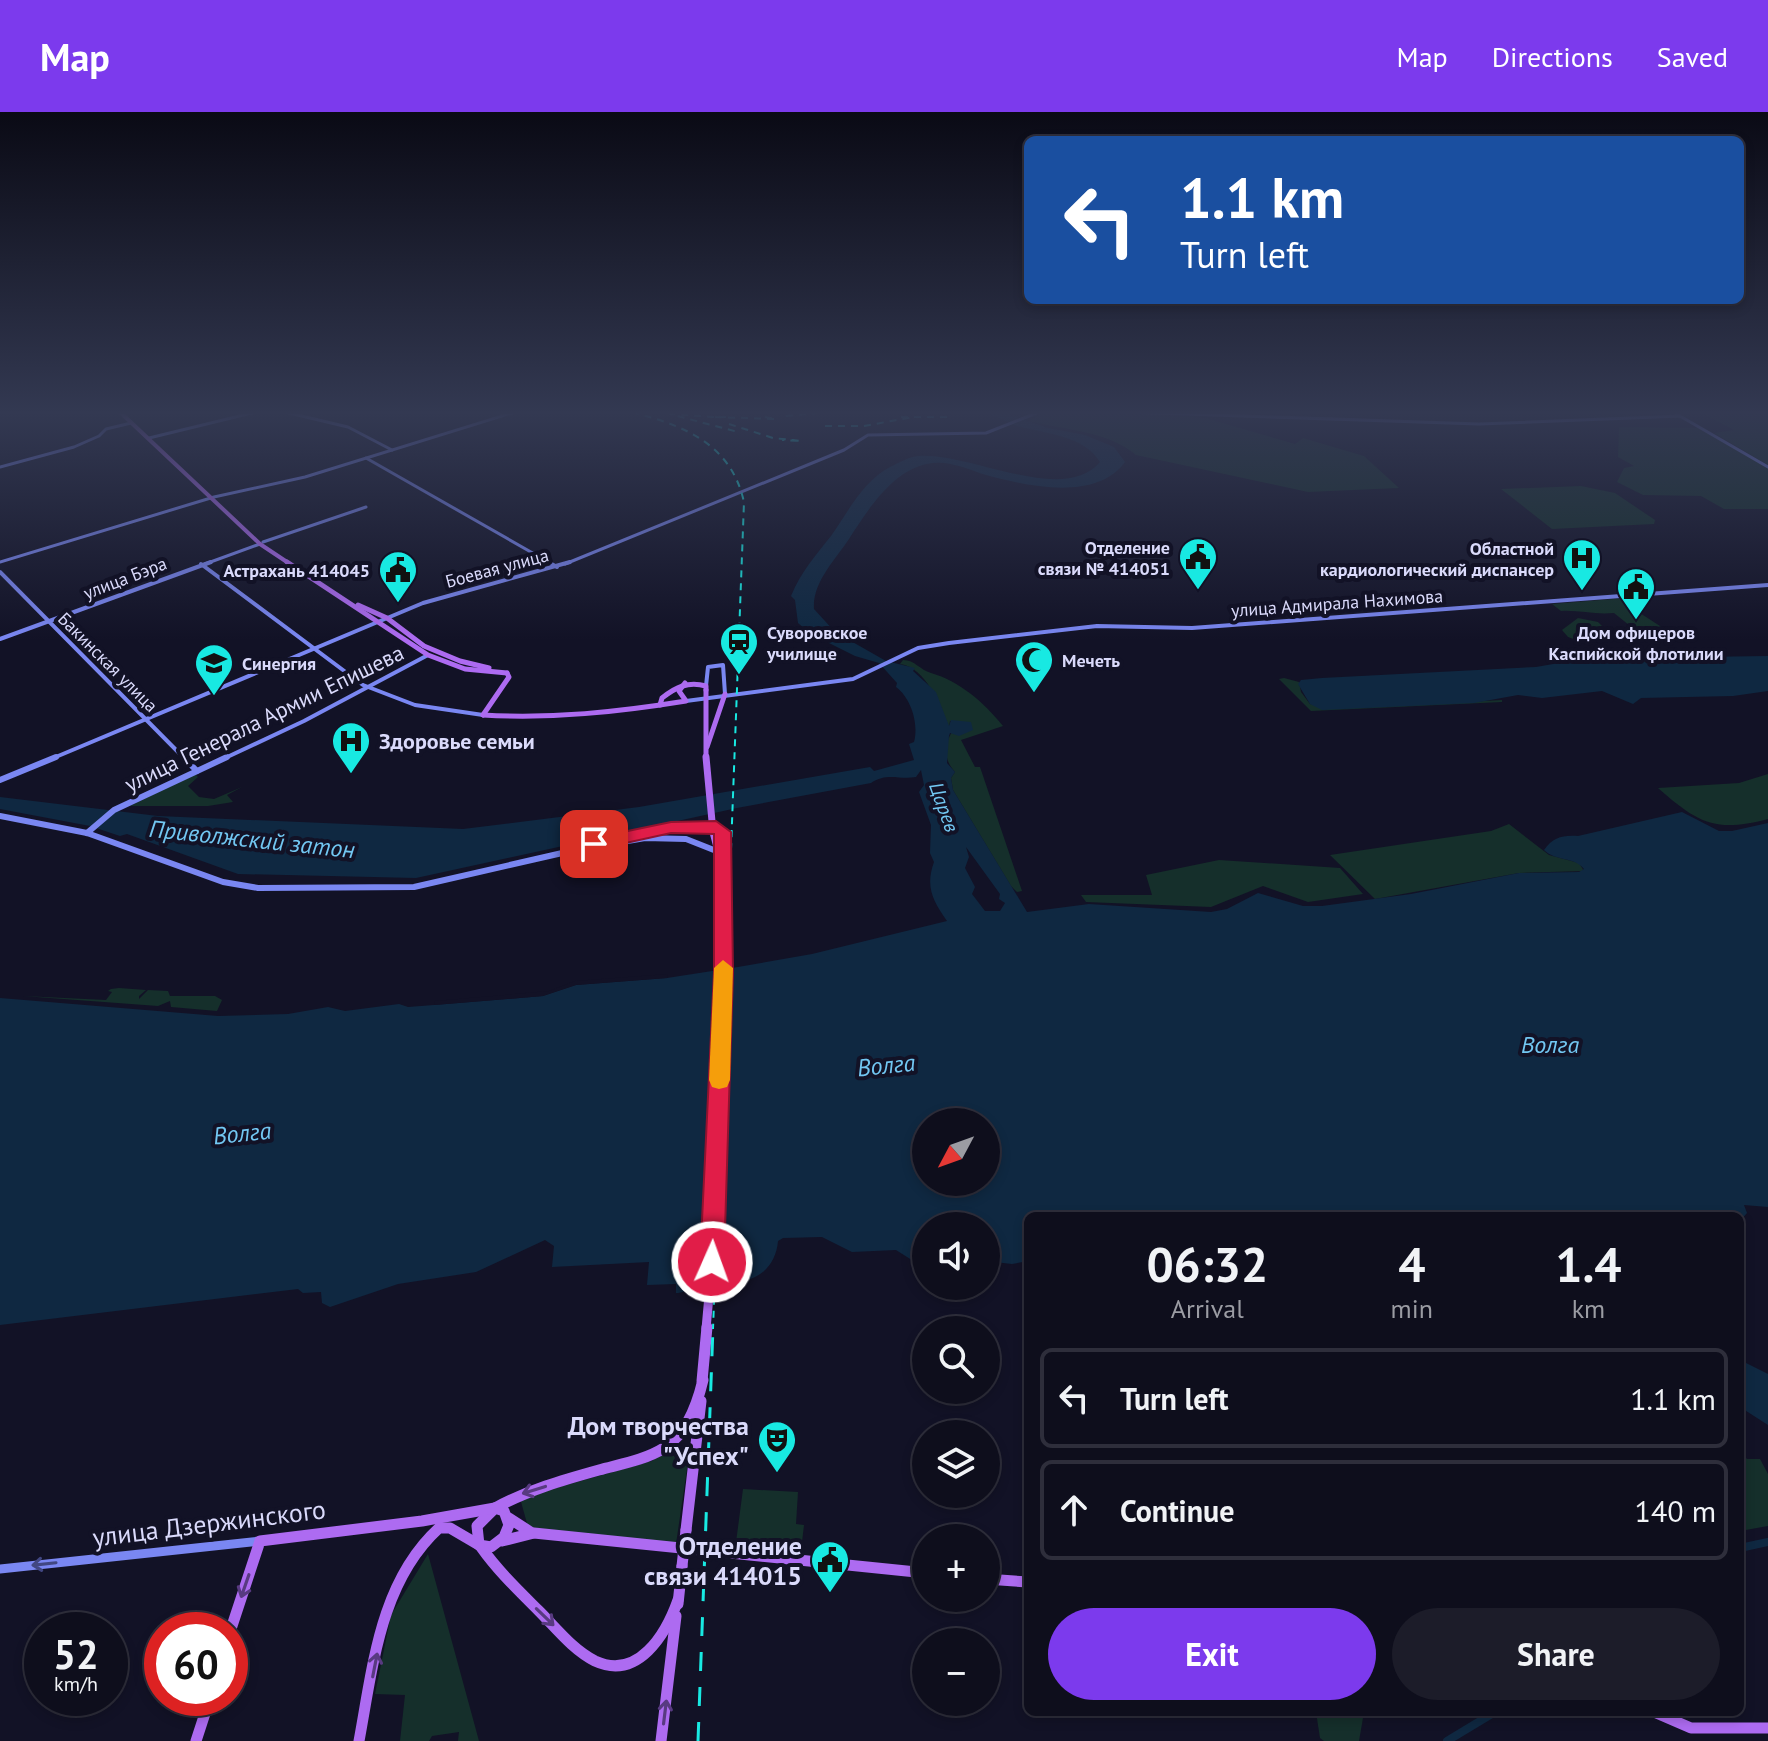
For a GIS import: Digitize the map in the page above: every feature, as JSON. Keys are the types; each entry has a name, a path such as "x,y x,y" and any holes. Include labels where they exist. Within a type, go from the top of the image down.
{"main road":[{"path":"202,488 262,543 428,655 465,669 507,673"},
{"path":"0,562 212,498 261,488"},
{"path":"419,488 557,567"},
{"name":"Боевая улица","path":"0,780 377,621 435,599 557,567 751,488"},
{"name":"улица Бэра","path":"0,639 203,563 366,507"},
{"path":"203,563 310,649 367,688 423,707 483,715 555,717 660,705 686,698 679,691 685,683"},
{"name":"Бакинская улица","path":"0,572 197,771"},
{"name":"улица Адмирала Нахимова","path":"686,698 853,679 927,646 1097,626 1192,628 1768,585"},
{"path":"368,612 387,618 414,640 435,651 507,673"},
{"path":"428,655 435,651"},
{"name":"улица Генерала Армии Епишева","path":"90,831 114,810 367,688 428,655"},
{"path":"705,753 725,694 723,665 708,667 705,753 713,832 722,854"},
{"path":"483,715 509,677 507,673"},
{"path":"660,705 662,698 685,683 706,688"},
{"path":"0,816 90,831 230,885 258,888 414,887 571,851 661,837 700,843 715,841"},
{"path":"571,851 616,837 671,828 719,827 723,832 725,894 708,1316 661,1741"},
{"path":"700,843 722,854"},
{"name":"улица Дзержинского","path":"0,1569 422,1521 493,1507 528,1491 639,1460 664,1449 687,1425 698,1402 703,1380"},
{"path":"678,1600 665,1633 642,1656 625,1664 598,1663 576,1648 516,1588 480,1546 475,1533 477,1522 493,1507 503,1509 519,1527 534,1533 912,1572"},
{"path":"500,1542 507,1532 509,1518"},
{"path":"359,1741 385,1612 398,1582 427,1537 444,1527 480,1546 491,1547 534,1533"},
{"path":"237,1612 260,1541"},
{"path":"1000,1580 1024,1582"},
{"path":"196,1741 204,1716"},
{"path":"1663,1716 1691,1728 1768,1728"}],"green space":[{"path":"1289,488 1399,488 1308,492"},
{"path":"1591,488 1615,493 1655,520 1654,524 1552,529 1501,489"},
{"path":"1629,488 1768,488 1768,509 1724,509 1701,496 1643,495"},
{"path":"1627,600 1623,602 1663,628 1645,628 1657,638 1629,639 1619,631 1634,629 1614,613 1561,611 1552,604"},
{"path":"1578,618 1598,622 1607,631 1589,640 1568,637 1562,630"},
{"path":"1653,652 1657,661 1652,662 1617,662 1581,653"},
{"path":"903,660 961,687 1003,726 961,740 975,767 980,767 1022,891 1017,892 1011,886 953,790 951,778 955,772 947,760 946,747 959,722 950,721 949,727 925,680 917,672 900,664"},
{"path":"1279,679 1299,682 1301,692 1310,704 1353,708 1502,702 1311,711"},
{"path":"195,774 198,777 188,786 199,797 214,799 242,787 227,795 233,802 208,806 130,806"},
{"path":"1768,774 1768,819 1750,823 1720,825 1708,822 1685,810 1658,788 1739,783"},
{"path":"1509,824 1549,855 1579,863 1584,871 1519,873 1375,899 1330,855 1491,831"},
{"path":"1219,860 1340,868 1363,894 1308,902 1263,886 1211,907 1086,902 1081,895 1152,895 1146,875"},
{"path":"119,988 146,990 139,999 148,990 168,991 170,996 215,996 222,1000 217,1011 171,1007 170,1001 158,1006 23,996 106,1000 112,992 108,991"},
{"path":"674,1445 689,1455 676,1544 528,1527 520,1498 652,1461"},
{"path":"1744,1456 1747,1459 1760,1459 1768,1474 1768,1526 1744,1530"},
{"path":"743,1489 798,1492 796,1524 804,1525 802,1542 766,1540 764,1553 735,1550"},
{"path":"428,1554 479,1741 458,1741 459,1732 432,1736 429,1741 400,1741 405,1695 375,1694 391,1615"},
{"path":"1317,1716 1363,1718 1359,1741 1324,1741 1320,1738"}],"water":[{"name":"Волга","path":"865,488 887,488 831,564 817,590 814,609 835,632 886,661 915,668 913,671 936,692 949,726 951,720 971,722 973,730 959,736 950,733 949,736 947,763 955,772 951,778 953,790 1027,912 1089,904 1211,912 1227,909 1258,893 1303,906 1322,906 1411,894 1519,873 1579,872 1584,869 1580,865 1544,850 1551,842 1563,837 1682,812 1719,831 1768,823 1768,1207 1744,1205 1747,1213 1744,1216 1744,1212 1024,1212 1024,1262 1012,1264 1000,1263 1000,1212 912,1212 912,1260 896,1250 852,1252 822,1237 783,1238 778,1241 773,1259 762,1273 736,1281 705,1276 676,1293 676,1284 647,1285 649,1262 552,1267 554,1246 545,1240 476,1272 398,1284 330,1307 322,1303 321,1292 303,1293 298,1289 0,1325 0,998 218,1016 288,1014 328,1007 345,1011 399,1004 408,1007 434,1005 543,996 576,985 667,978 738,967 812,954 947,921 934,900 930,886 934,862 930,853 931,825 919,792 924,785 921,770 916,777 882,778 871,783 737,808 416,878 238,874 127,834 120,836 90,826 0,809 0,797 158,816 463,829 639,807 870,767 874,771 914,760 909,744 914,742 914,720 910,704 896,687 897,683 879,663 855,656 811,634 798,623 795,600 791,596 799,579","holes":["966,847 1000,894 999,899 1005,903 1000,911 985,911 972,894 975,887 965,868 969,857"]},
{"path":"1684,653 1700,657 1768,656 1768,691 1733,696 1641,698 1633,704 1602,691 1542,698 1518,695 1474,703 1322,710 1310,704 1298,684 1301,680 1322,678 1536,667 1559,663 1560,657 1564,656 1652,662 1657,661 1656,655"},
{"path":"1744,1362 1768,1374 1768,1425 1744,1410"}],"pier":[{"path":"728,964 716,1281 704,1280 718,966"},
{"path":"668,974 667,978 576,985 543,996 434,1005 435,1001 549,991 575,981"}],"waterway":[{"path":"1744,1547 1768,1542"},
{"path":"1447,1741 1488,1716"}],"railway":[{"path":"713,1329 744,502 740,488"},
{"path":"698,1741 713,1327"}],"slow traffic":[{"path":"719,1080 723,968"}],"place":[{"name":"Отделение связи № 414051","path":"1198,591"},
{"name":"Областной кардиологический диспансер","path":"1582,592"},
{"name":"Астрахань 414045","path":"398,604"},
{"name":"Дом офицеров Каспийской флотилии","path":"1636,621"},
{"name":"Суворовское училище","path":"739,676"},
{"name":"Мечеть","path":"1034,694"},
{"name":"Синергия","path":"214,697"},
{"name":"Здоровье семьи","path":"351,775"},
{"name":"Дом творчества \"Успех\"","path":"777,1474"},
{"name":"Отделение связи 414015","path":"830,1594"}],"route":[{"path":"594,844 634,833 671,828 716,826 723,832 724,972 712,1262"}],"water label":[{"name":"Царев","path":"944,807"},
{"name":"Приволжский затон","path":"252,839"}]}
